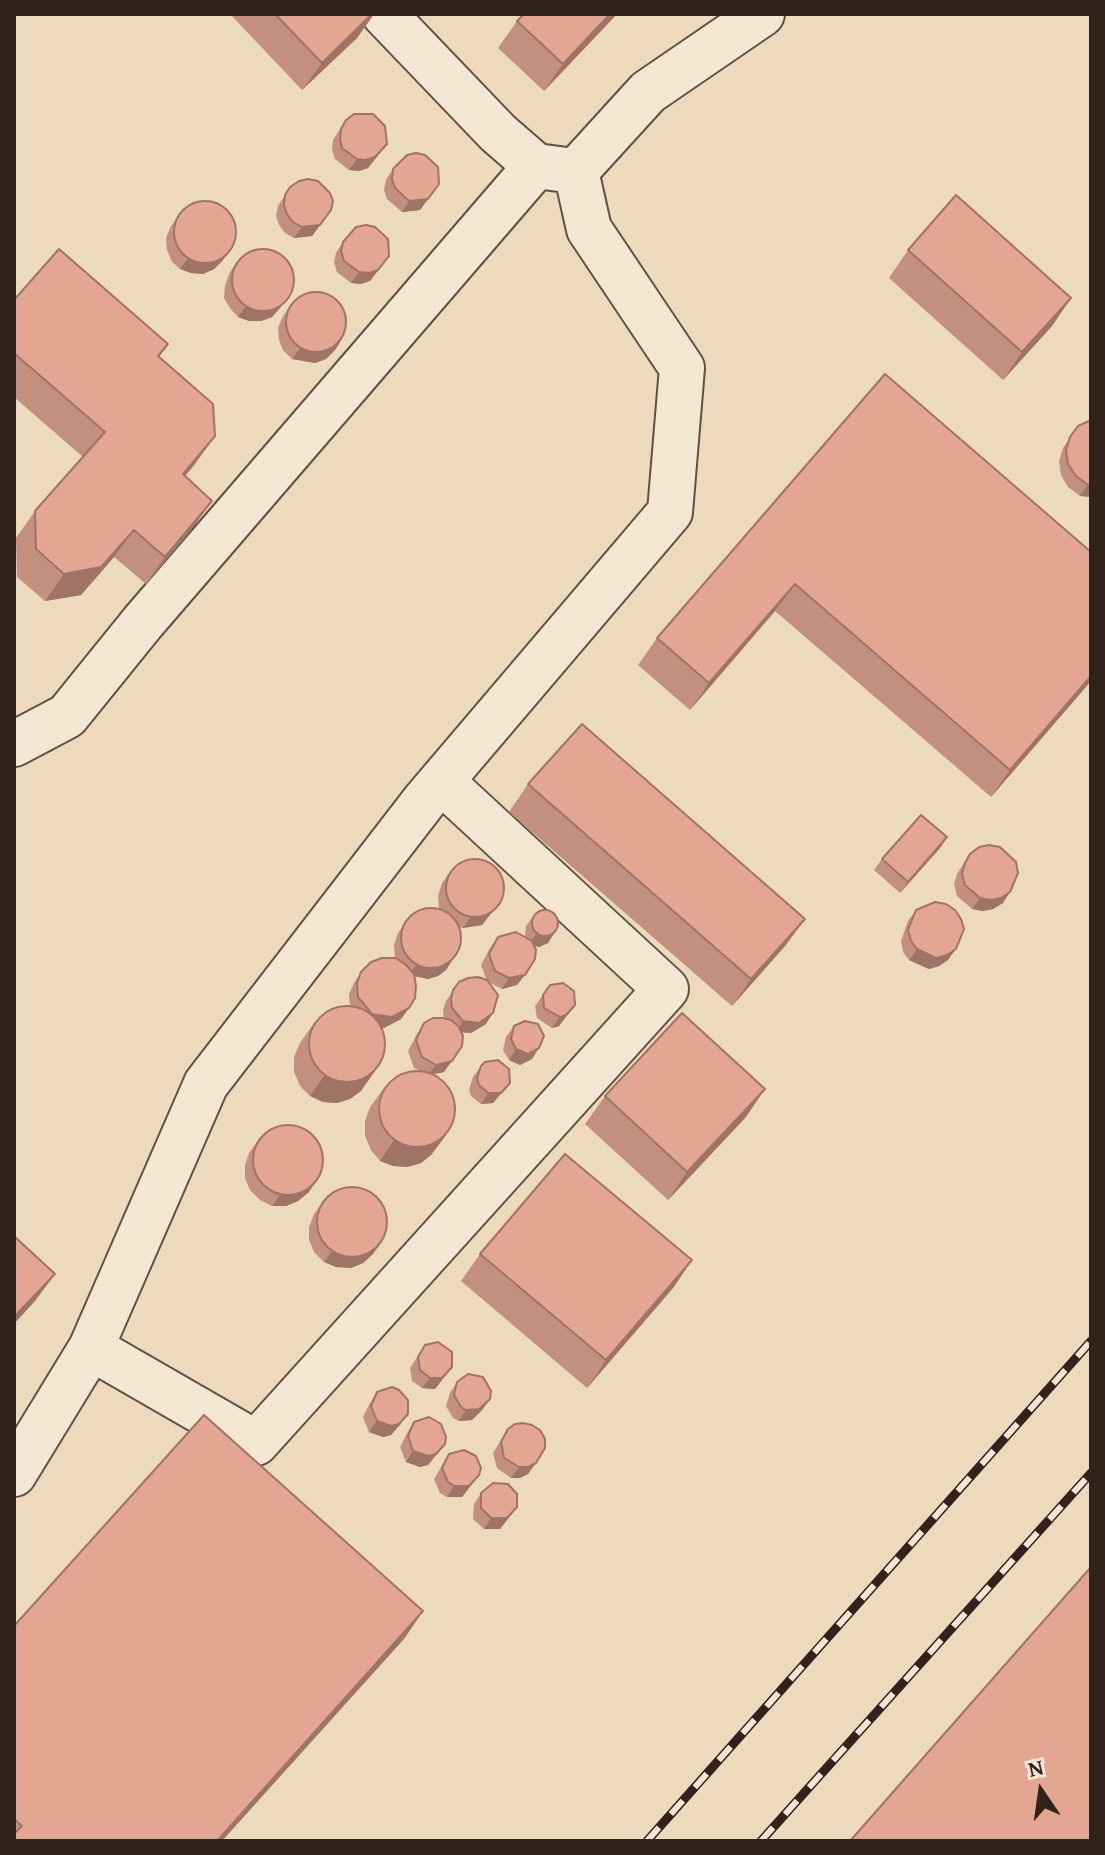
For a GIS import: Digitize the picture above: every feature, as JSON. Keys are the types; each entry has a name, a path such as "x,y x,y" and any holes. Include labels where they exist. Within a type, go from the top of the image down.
{"lane":[{"path":"14,1474 91,1348 206,1084 441,781 670,512 682,368 589,229 556,168 498,133 384,14"},
{"path":"14,744 67,716 143,622 556,168 648,92 762,14"},
{"path":"91,1348 256,1443 666,989 441,781"}],"building":[{"path":"275,14 372,14 322,63"},
{"path":"524,14 610,14 563,64 517,21"},
{"path":"354,114 373,114 385,126 387,144 375,157 357,159 342,148 341,129"},
{"path":"407,155 425,155 438,167 439,184 428,199 409,201 395,188 393,169"},
{"path":"308,179 318,181 333,201 331,210 320,225 302,227 287,214 285,195 290,187"},
{"path":"956,195 1071,298 1022,352 908,250"},
{"path":"205,201 227,210 236,232 227,254 205,263 183,254 174,232 183,210"},
{"path":"356,227 375,227 388,239 389,256 378,270 369,273 359,272 344,261 341,251 343,242"},
{"path":"59,249 168,344 158,356 213,404 215,436 183,474 212,501 165,557 134,530 101,567 64,574 36,549 35,511 105,432 14,353 14,300"},
{"path":"263,249 285,258 294,280 285,302 263,311 241,302 232,280 241,258"},
{"path":"316,292 338,300 346,322 338,344 316,352 294,344 286,322 294,300"},
{"path":"885,374 1091,552 1091,676 1010,770 795,584 709,683 657,638"},
{"path":"1091,420 1091,486 1076,476 1068,464 1066,450 1078,426"},
{"path":"582,724 805,919 751,979 528,784"},
{"path":"921,815 947,837 908,882 882,859"},
{"path":"979,847 1000,847 1016,862 1018,873 1010,892 990,900 980,898 965,885 962,874 970,854"},
{"path":"475,859 496,867 504,888 496,909 475,917 454,909 446,888 454,867"},
{"path":"935,902 955,910 964,929 956,949 936,958 917,949 908,930 916,910"},
{"path":"431,908 452,917 461,938 452,959 431,968 410,959 401,938 410,917"},
{"path":"545,910 554,914 558,923 554,932 545,936 536,932 532,923 536,914"},
{"path":"516,932 532,941 536,950 535,959 525,975 509,978 495,971 489,954 498,937"},
{"path":"396,958 414,974 415,998 409,1008 392,1017 372,1014 358,997 357,983 361,972 371,962"},
{"path":"478,977 487,980 498,995 493,1013 479,1023 463,1021 452,1008 453,990 459,982"},
{"path":"563,983 574,991 575,1005 560,1017 544,1008 543,995 550,985"},
{"path":"340,1006 354,1006 368,1012 379,1023 385,1044 382,1059 374,1071 354,1082 340,1082 326,1076 315,1065 309,1051 309,1037 315,1023 326,1012"},
{"path":"682,1013 765,1089 687,1172 605,1096"},
{"path":"433,1018 451,1020 463,1036 462,1046 452,1061 436,1065 422,1057 416,1040 424,1023"},
{"path":"525,1021 538,1024 544,1036 539,1048 528,1054 516,1049 511,1039 514,1026"},
{"path":"498,1060 509,1069 510,1083 501,1093 488,1093 477,1079 485,1062"},
{"path":"410,1071 424,1071 438,1077 449,1088 455,1109 452,1124 444,1136 424,1147 410,1147 396,1141 385,1130 379,1116 379,1102 385,1088 396,1077"},
{"path":"281,1125 295,1125 317,1140 323,1160 321,1173 313,1185 295,1195 281,1195 259,1180 253,1167 253,1153 268,1131"},
{"path":"565,1154 692,1260 606,1360 480,1254"},
{"path":"345,1187 359,1187 381,1202 387,1222 385,1235 377,1247 359,1257 345,1257 323,1242 317,1229 317,1215 332,1193"},
{"path":"14,1236 55,1274 14,1317"},
{"path":"438,1342 452,1352 452,1367 442,1378 430,1378 420,1370 418,1357 425,1345"},
{"path":"468,1374 483,1377 491,1391 490,1399 479,1409 466,1410 454,1395 457,1382"},
{"path":"392,1387 408,1400 408,1414 399,1424 391,1426 377,1421 371,1406 377,1392"},
{"path":"204,1415 423,1611 217,1841 14,1841 14,1834 22,1826 14,1819 14,1626"},
{"path":"429,1417 441,1424 446,1437 445,1444 436,1454 428,1456 413,1451 408,1436 414,1422"},
{"path":"523,1423 540,1430 545,1439 545,1448 536,1463 528,1467 519,1467 504,1458 501,1442 508,1429"},
{"path":"464,1450 476,1456 481,1468 469,1486 454,1486 448,1482 442,1468 449,1454"},
{"path":"493,1483 508,1484 517,1494 517,1507 507,1518 491,1518 481,1508 481,1493"},
{"path":"1091,1567 1091,1841 850,1841"}],"railway":[{"path":"647,1841 1091,1341"},
{"path":"761,1841 1091,1473"}]}
